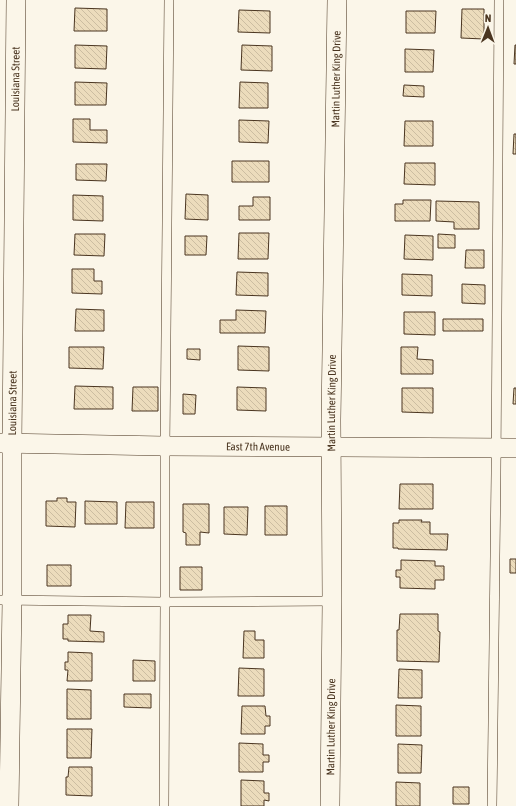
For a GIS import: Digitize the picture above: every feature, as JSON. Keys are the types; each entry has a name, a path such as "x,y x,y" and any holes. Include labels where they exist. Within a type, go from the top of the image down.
{"street":[{"name":"Louisiana Street","path":"8,806 6,443 16,0"},
{"name":"Martin Luther King Drive","path":"330,806 332,600 331,447 337,0"},
{"name":"East 7th Avenue","path":"6,443 165,446 516,448"}],"lane":[{"path":"164,806 165,446 169,0"},
{"path":"492,806 499,0"},
{"path":"6,600 165,602 332,600"}],"building":[{"path":"75,8 107,9 107,31 74,31"},
{"path":"462,9 484,9 484,39 461,38"},
{"path":"239,10 270,11 270,33 238,32"},
{"path":"406,11 436,11 435,33 406,33"},
{"path":"75,45 107,46 106,69 75,68"},
{"path":"242,45 272,46 272,71 241,70"},
{"path":"515,45 516,64 514,64"},
{"path":"405,49 434,50 433,72 405,72"},
{"path":"75,82 107,83 106,105 75,105"},
{"path":"240,82 268,83 268,108 239,108"},
{"path":"404,85 424,86 424,97 403,96"},
{"path":"73,119 90,119 90,130 107,130 107,143 73,142"},
{"path":"239,120 269,121 268,143 239,142"},
{"path":"405,121 433,121 433,146 404,146"},
{"path":"514,134 516,134 516,154 513,154"},
{"path":"232,161 269,161 269,182 232,182"},
{"path":"405,163 435,163 435,185 404,184"},
{"path":"76,164 107,164 106,181 76,180"},
{"path":"186,194 208,195 208,220 185,219"},
{"path":"73,195 103,196 103,221 73,220"},
{"path":"253,197 270,197 270,220 239,220 239,206 253,206"},
{"path":"403,200 431,200 430,221 395,221 395,204 403,204"},
{"path":"436,201 479,202 479,229 454,229 454,222 436,221"},
{"path":"239,233 269,233 268,259 238,259"},
{"path":"75,234 105,234 104,256 74,255"},
{"path":"438,234 455,235 455,248 438,248"},
{"path":"405,235 433,236 433,260 404,259"},
{"path":"185,236 207,236 206,255 185,255"},
{"path":"466,250 484,250 484,268 465,268"},
{"path":"72,269 94,269 94,281 102,281 102,294 72,293"},
{"path":"237,272 268,273 268,296 236,295"},
{"path":"402,274 432,275 432,296 402,295"},
{"path":"462,284 485,285 485,304 462,303"},
{"path":"76,309 104,310 104,331 75,331"},
{"path":"236,310 266,311 265,333 220,333 220,320 236,320"},
{"path":"404,312 435,312 435,335 404,334"},
{"path":"443,319 483,319 483,331 443,331"},
{"path":"238,346 269,347 269,371 238,370"},
{"path":"69,347 104,347 103,369 69,368"},
{"path":"401,347 418,347 417,359 433,360 433,374 401,374"},
{"path":"187,349 200,349 200,360 187,359"},
{"path":"75,386 113,387 113,409 74,409"},
{"path":"133,387 158,387 158,411 132,411"},
{"path":"237,387 266,388 266,411 237,410"},
{"path":"402,388 433,388 433,413 402,412"},
{"path":"514,388 516,388 516,404 513,404"},
{"path":"183,394 196,395 195,414 183,414"},
{"path":"400,484 433,484 433,509 399,509"},
{"path":"57,498 67,498 67,502 76,502 75,527 46,526 46,501 57,501"},
{"path":"85,501 117,502 117,524 85,524"},
{"path":"126,502 154,502 154,528 125,528"},
{"path":"183,504 209,504 209,533 200,532 200,545 186,545 186,533 183,532"},
{"path":"265,506 287,506 287,535 265,535"},
{"path":"224,507 248,507 247,535 224,534"},
{"path":"399,520 422,520 421,522 430,522 430,534 448,534 447,550 393,548 393,523 399,523"},
{"path":"510,559 516,559 516,573 510,573"},
{"path":"401,560 435,561 435,566 444,566 444,580 435,580 435,589 400,588 400,577 396,577 396,570 401,570"},
{"path":"47,565 71,565 71,586 47,586"},
{"path":"180,567 202,567 202,590 180,590"},
{"path":"400,614 438,614 438,631 440,632 439,662 397,661 397,630 399,630"},
{"path":"68,615 91,615 90,631 104,632 104,642 68,641 68,639 63,639 63,624 68,624"},
{"path":"244,631 255,631 255,640 264,640 264,658 243,658"},
{"path":"68,652 92,653 92,681 67,681 68,670 65,670 65,662 68,662"},
{"path":"133,660 155,661 155,681 133,681"},
{"path":"239,668 264,669 264,696 238,696"},
{"path":"399,669 422,670 422,698 398,698"},
{"path":"67,689 91,690 91,719 67,719"},
{"path":"124,694 151,694 151,708 124,707"},
{"path":"396,705 421,706 421,736 396,736"},
{"path":"242,706 265,706 266,716 270,716 270,726 265,726 265,734 241,734"},
{"path":"67,729 92,729 91,758 67,758"},
{"path":"239,743 263,744 263,755 269,755 269,762 263,762 263,772 239,772"},
{"path":"398,744 422,745 421,773 398,773"},
{"path":"69,767 92,767 92,796 66,795 66,777 68,777"},
{"path":"241,780 264,781 264,793 269,793 269,801 264,800 264,806 241,806"},
{"path":"396,782 420,783 420,806 396,806"},
{"path":"453,787 469,787 469,804 453,804"}]}
